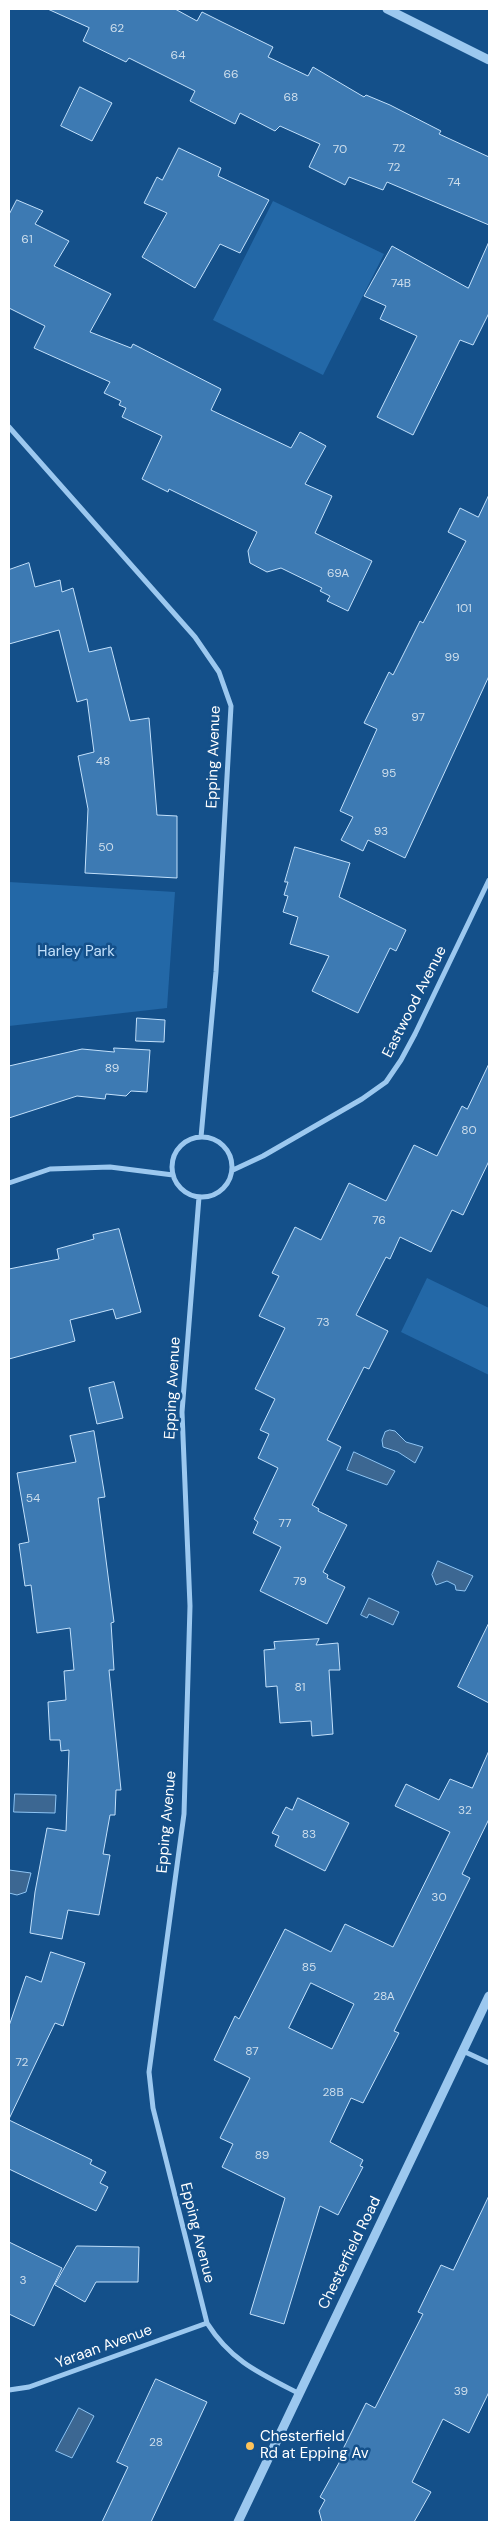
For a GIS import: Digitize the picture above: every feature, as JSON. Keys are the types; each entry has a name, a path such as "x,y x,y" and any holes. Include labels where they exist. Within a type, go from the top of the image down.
{"street":[{"path":"387,9 489,60"},
{"name":"Epping Avenue","path":"9,427 195,637 219,672 231,706 216,972 201,1137"},
{"name":"Eastwood Avenue","path":"233,1170 263,1156 362,1100 386,1082 410,1043 489,880"},
{"path":"201,1137 221,1142 232,1160 233,1170 230,1180 217,1194 199,1197 182,1190 173,1174 174,1157 178,1149 192,1138 201,1137"},
{"path":"9,1183 50,1169 110,1167 173,1174"},
{"name":"Epping Avenue","path":"199,1197 182,1412 190,1606 184,1814 149,2072 153,2108 207,2323 219,2342 236,2359 298,2393"},
{"name":"Chesterfield Road","path":"238,2522 489,1996"},
{"path":"463,2051 489,2063"},
{"name":"Yaraan Avenue","path":"9,2390 29,2387 207,2323"}],"green space":[{"path":"273,201 384,254 323,375 213,320"},
{"name":"Harley Park","path":"9,882 175,892 167,1008 9,1026"},
{"path":"427,1278 489,1308 489,1375 401,1332"}],"shaded area":[{"path":"395,1431 406,1442 423,1447 415,1463 398,1452 383,1447 382,1440 385,1432"},
{"path":"354,1452 395,1471 387,1485 347,1470"},
{"path":"438,1561 473,1576 465,1591 456,1590 455,1585 447,1581 436,1585 432,1575"},
{"path":"369,1598 399,1612 393,1625 369,1614 367,1618 361,1615"},
{"path":"15,1794 56,1795 55,1813 14,1812"},
{"path":"9,1870 31,1873 26,1892 17,1895 9,1893"},
{"path":"79,2408 94,2416 72,2458 56,2451"}],"building":[{"path":"48,9 175,9 197,21 202,12 273,47 268,57 308,76 313,67 364,97 366,95 390,105 441,131 439,134 489,157 489,225 387,182 383,190 349,177 345,185 309,167 320,144 280,126 275,131 240,113 235,124 190,101 195,91 129,58 126,62 83,41 89,28"},
{"path":"80,87 112,103 92,141 61,126"},
{"path":"179,148 221,168 218,176 269,200 240,253 220,244 195,288 142,257 167,213 144,203 157,177 162,180"},
{"path":"17,200 43,211 35,224 69,241 54,266 111,294 90,332 131,348 133,344 221,389 211,410 291,448 300,432 326,446 305,484 332,496 315,533 372,561 348,611 327,601 330,596 320,591 322,588 281,568 267,572 250,563 248,551 257,532 169,489 168,492 142,479 162,436 122,417 126,408 119,405 121,401 104,393 110,382 34,348 45,326 9,308 9,215"},
{"path":"489,242 489,313 473,345 460,340 413,435 377,417 417,336 380,319 386,306 364,296 392,246 468,288"},
{"path":"489,495 489,676 405,858 368,840 363,851 341,840 353,817 340,811 377,729 364,723 389,672 393,675 420,621 423,623 466,541 448,532 460,508 478,517"},
{"path":"29,563 35,587 60,580 62,592 73,588 89,652 111,647 130,721 149,718 157,815 177,816 177,878 85,873 88,809 78,756 94,752 87,699 77,702 59,630 9,644 9,570"},
{"path":"295,847 350,863 339,897 406,930 396,951 390,948 358,1013 312,991 329,956 290,944 298,917 283,912 288,896 284,895 288,882 285,882"},
{"path":"137,1018 165,1020 164,1042 136,1041"},
{"path":"114,1048 150,1050 147,1092 131,1091 126,1096 106,1094 105,1099 77,1096 9,1118 9,1066 82,1049 114,1052"},
{"path":"489,1064 489,1161 463,1215 452,1210 431,1252 400,1237 390,1259 386,1257 356,1315 388,1331 369,1369 364,1367 327,1440 341,1447 312,1505 319,1509 318,1511 347,1525 323,1572 328,1575 327,1578 345,1587 327,1624 260,1591 281,1547 253,1533 258,1522 254,1519 278,1468 258,1458 269,1434 260,1430 275,1399 255,1389 285,1328 259,1316 279,1276 272,1273 295,1227 321,1240 349,1183 386,1201 414,1145 437,1156 462,1106 467,1109"},
{"path":"119,1229 141,1312 116,1319 113,1309 70,1320 75,1341 9,1359 9,1269 59,1259 57,1249 94,1239 93,1235"},
{"path":"114,1382 123,1418 97,1424 89,1388"},
{"path":"94,1431 105,1497 98,1498 114,1622 111,1623 114,1670 109,1670 121,1790 116,1790 115,1815 110,1815 103,1854 110,1855 99,1915 68,1910 62,1939 30,1933 35,1892 47,1828 66,1831 69,1750 61,1751 60,1740 50,1740 48,1702 66,1700 64,1671 74,1670 70,1628 37,1633 31,1585 25,1586 19,1544 29,1542 17,1473 76,1462 70,1436"},
{"path":"489,1623 489,1703 458,1687"},
{"path":"319,1639 316,1645 338,1643 340,1670 329,1670 333,1734 312,1736 311,1721 280,1723 277,1686 266,1687 264,1650 275,1649 274,1642"},
{"path":"489,1751 489,1819 462,1874 470,1878 394,2031 399,2033 363,2103 351,2098 330,2142 363,2160 360,2166 363,2167 338,2215 320,2206 284,2324 250,2314 285,2198 222,2167 233,2144 220,2138 250,2078 214,2060 235,2016 239,2019 285,1929 331,1952 345,1924 393,1947 450,1832 395,1806 406,1784 439,1800 450,1779 472,1788","holes":["311,1983 354,2004 332,2049 289,2028"]},
{"path":"298,1798 349,1823 325,1871 275,1846 279,1836 272,1833 286,1807 292,1810"},
{"path":"51,1952 85,1963 63,2026 55,2023 9,2119 9,2026 26,1976 41,1982"},
{"path":"9,2120 92,2160 90,2164 106,2172 100,2183 108,2187 96,2211 9,2169"},
{"path":"489,2196 489,2392 469,2433 443,2419 412,2482 431,2492 414,2522 322,2522 319,2511 325,2500 320,2497 344,2454 341,2453 366,2403 375,2408 423,2314 418,2312 441,2265 453,2270"},
{"path":"9,2242 62,2268 34,2326 9,2314"},
{"path":"77,2246 139,2247 138,2282 96,2282 85,2302 55,2285"},
{"path":"156,2379 207,2402 151,2522 102,2522 128,2467 117,2462"}],"place":[{"name":"Chesterfield Rd at Epping Av","path":"250,2446"}]}
